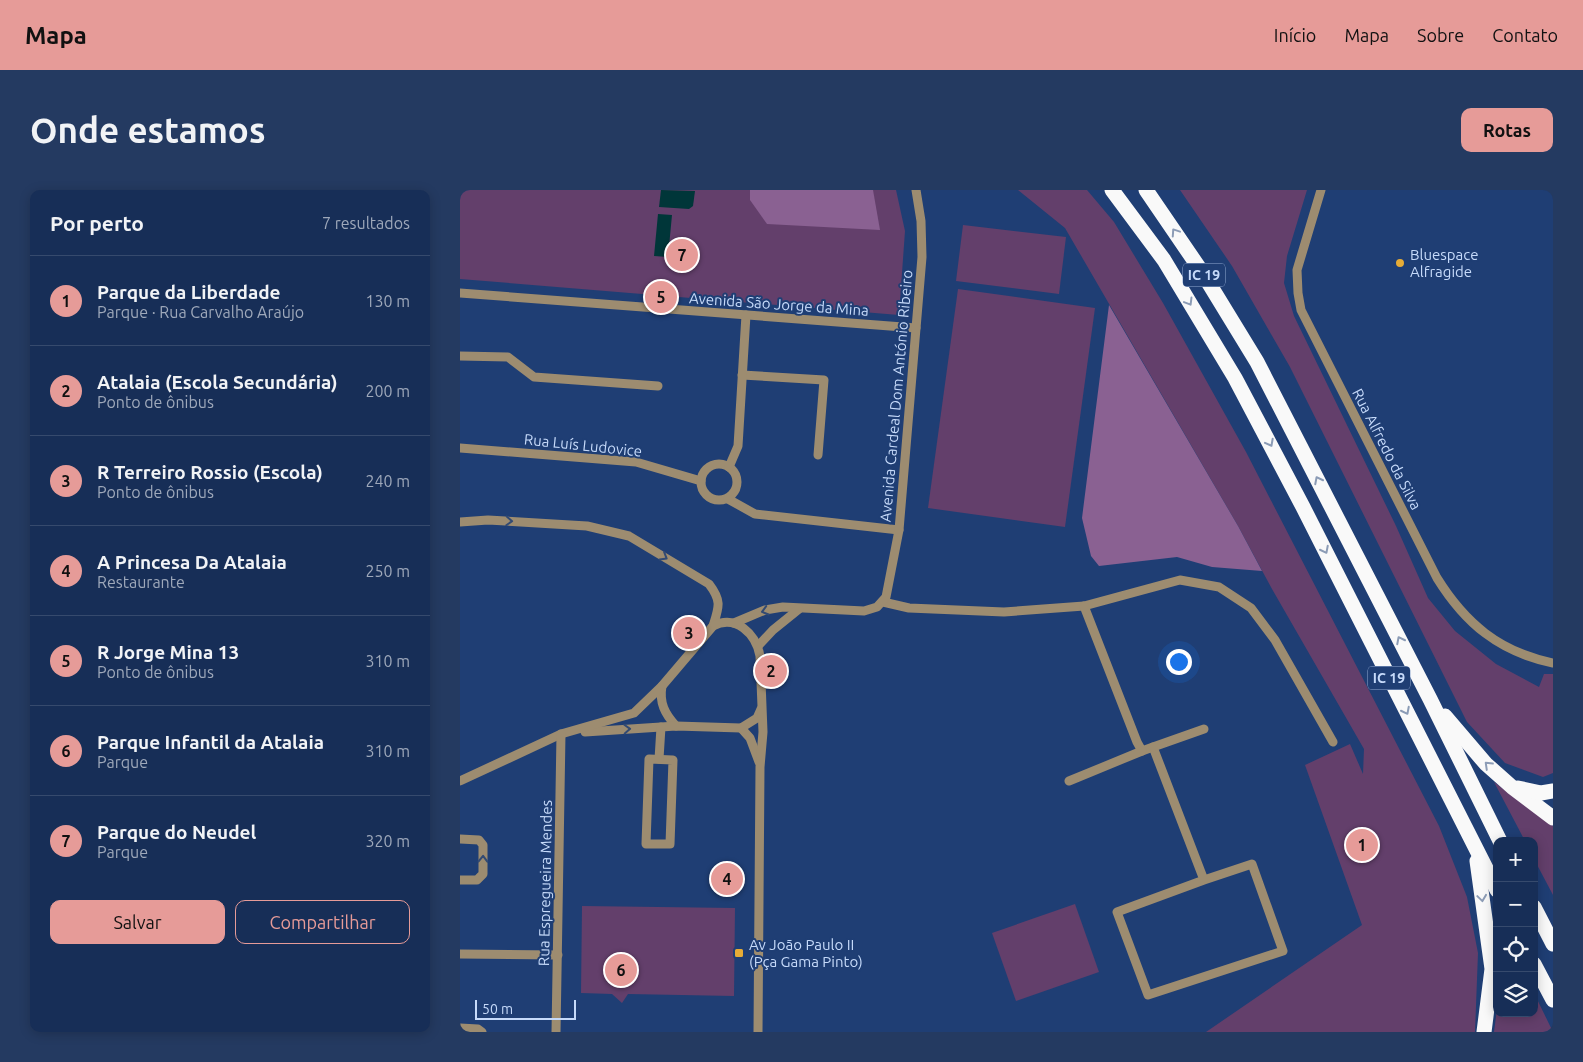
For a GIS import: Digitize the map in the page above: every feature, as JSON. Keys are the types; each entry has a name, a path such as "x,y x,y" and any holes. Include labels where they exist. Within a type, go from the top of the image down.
{"highway":[{"name":"IC 19","path":"1112,190 1164,260 1235,378 1303,506 1493,882"},
{"name":"IC 19","path":"1146,190 1202,272 1257,362 1430,699 1498,837"},
{"path":"1430,699 1486,764 1512,787 1553,818"},
{"path":"1512,787 1541,793 1553,791"},
{"path":"1476,850 1492,969 1484,1032"},
{"path":"1538,915 1553,944"},
{"path":"1538,972 1553,1000"}],"street":[{"name":"Avenida Cardeal Dom António Ribeiro","path":"883,602 889,589 898,530 922,257 921,221 916,190"},
{"name":"Rua Alfredo da Silva","path":"1321,190 1298,270 1298,293 1301,310 1448,597 1482,632 1510,649 1535,659 1553,663"},
{"name":"Avenida São Jorge da Mina","path":"460,293 916,328"},
{"path":"730,467 738,446 746,315"},
{"path":"460,356 508,357 534,377 658,386"},
{"path":"742,375 824,380 818,455"},
{"name":"Rua Luís Ludovice","path":"460,448 636,462 701,481"},
{"path":"728,499 733,495 738,483 734,471 724,464 711,466 706,470 701,481 707,496 717,500 728,499 756,514 898,530"},
{"path":"460,522 488,520 587,526 629,536 709,584 716,592 719,602 713,626"},
{"path":"734,623 765,610 783,607 864,611 877,607 883,602 908,608 1004,612 1084,606 1180,580 1219,587 1251,608 1275,640 1333,742"},
{"path":"1084,606 1128,723 1142,751"},
{"path":"758,646 773,630 799,608"},
{"path":"460,781 561,734 634,713 662,686 713,626 720,622 734,623 752,636 758,646 760,656 763,732 760,767 758,1032"},
{"path":"662,686 660,696 663,707 676,726"},
{"path":"561,734 676,726 741,728 757,718 761,709"},
{"path":"659,759 661,727"},
{"path":"741,728 750,738 756,750 760,767"},
{"path":"1069,781 1142,751 1204,729"},
{"name":"Rua Espregueira Mendes","path":"556,1032 561,734"},
{"path":"1153,747 1204,880"},
{"path":"659,759 673,760 670,844 646,844 649,760 659,759"},
{"path":"460,839 479,840 484,845 483,874 477,880 460,880"},
{"path":"1252,864 1283,951 1148,995 1117,912 1204,880 1252,864"},
{"path":"460,954 558,955"},
{"path":"460,1028 478,1029 482,1032"}],"shaded area":[{"path":"460,190 896,190 905,231 899,315 460,279"},
{"path":"661,190 695,191 693,206 689,209 659,207"},
{"path":"750,190 873,190 880,230 767,224 750,200"},
{"path":"1018,190 1087,190 1114,222 1163,303 1246,452 1439,826 1467,897 1478,953 1475,1032 1206,1032 1362,925 1305,765 1350,744 1363,774 1364,749 1238,526 1065,228"},
{"path":"1180,190 1307,190 1287,256 1284,283 1294,316 1396,526 1428,598 1455,631 1496,664 1539,687 1544,674 1553,674 1553,773 1543,777 1505,763 1467,722 1290,367 1232,266"},
{"path":"658,214 672,215 668,257 654,256"},
{"path":"963,225 1066,237 1059,294 956,281"},
{"path":"958,289 1095,308 1065,527 928,508"},
{"path":"1109,305 1238,526 1262,571 1212,567 1177,557 1099,566 1091,556 1082,518"},
{"path":"1494,782 1553,826 1553,895 1538,867 1538,837 1523,837"},
{"path":"1075,904 1099,972 1016,1001 992,933"},
{"path":"582,906 735,908 734,996 628,994 622,1003 612,994 581,993"},
{"path":"1538,1001 1553,1032 1494,1032 1496,1017 1538,1017"}],"place":[{"name":"Parque do Neudel","path":"682,255"},
{"name":"Bluespace Alfragide","path":"1400,263"},
{"name":"R Jorge Mina 13","path":"661,297"},
{"name":"R Terreiro Rossio (Escola)","path":"689,633"},
{"name":"Atalaia (Escola Secundária)","path":"771,671"},
{"name":"Parque da Liberdade","path":"1362,845"},
{"name":"A Princesa Da Atalaia","path":"727,879"},
{"name":"Av João Paulo II (Pça Gama Pinto)","path":"739,953"},
{"name":"Parque Infantil da Atalaia","path":"621,970"}]}
